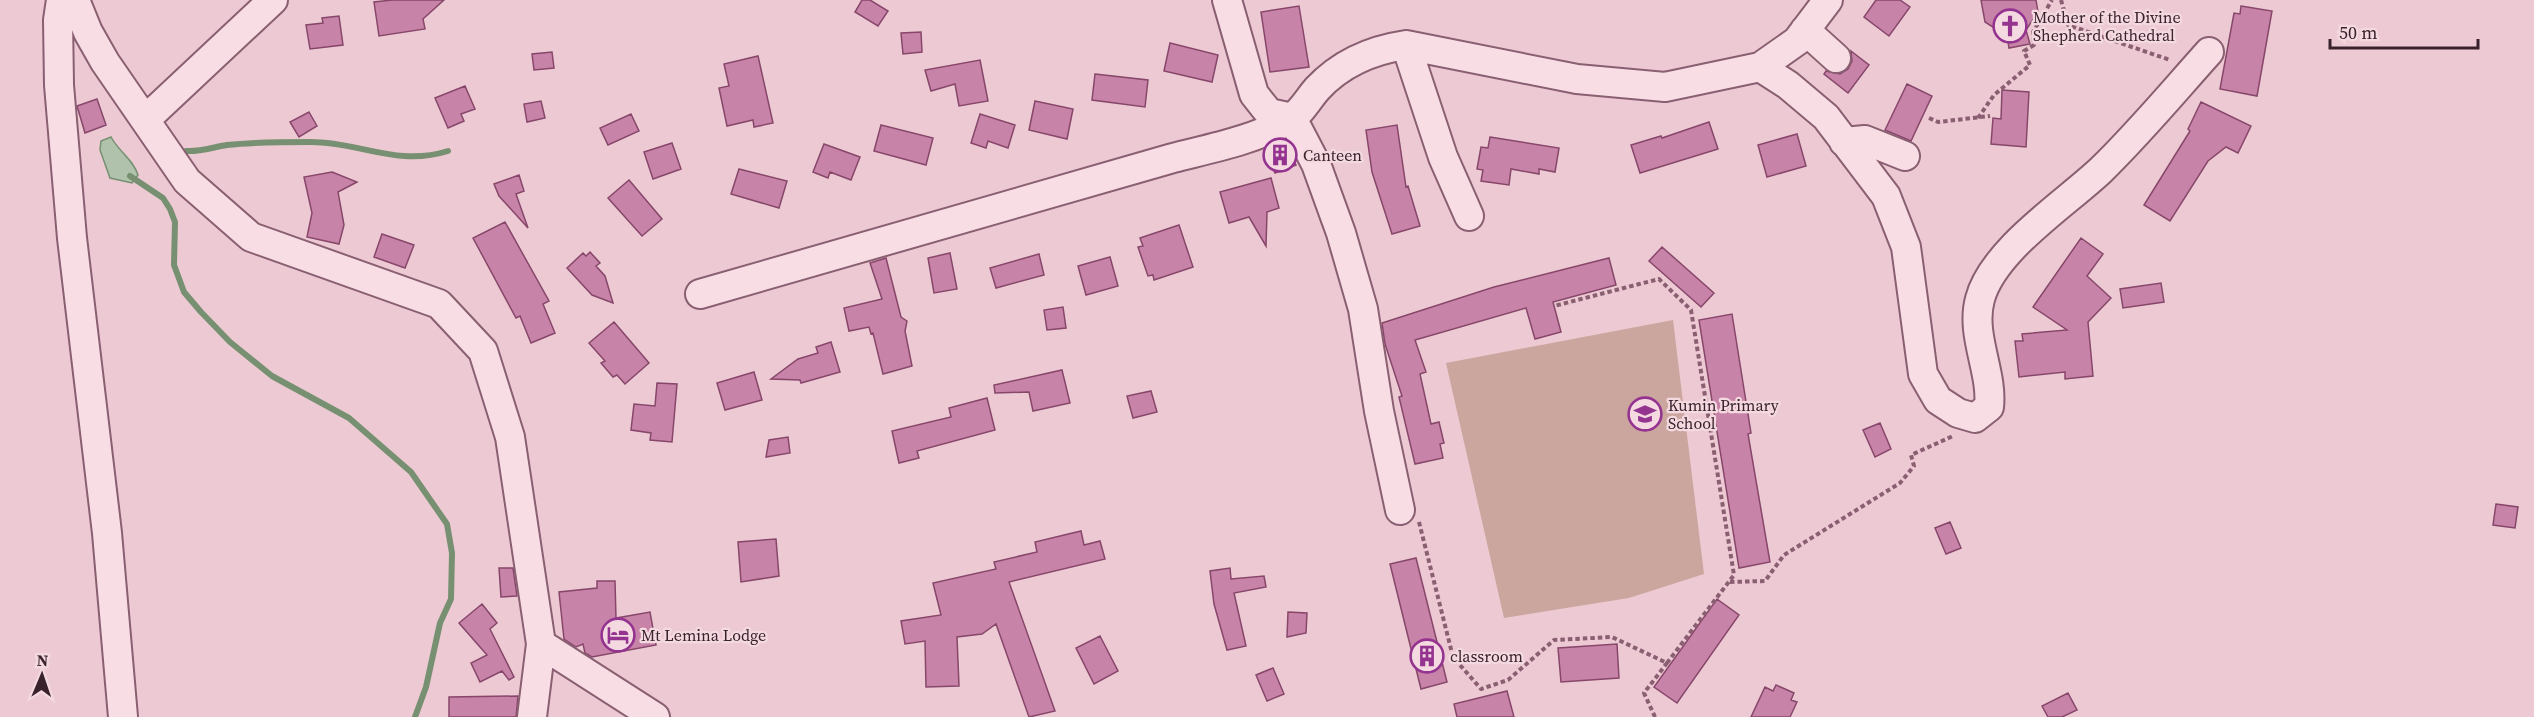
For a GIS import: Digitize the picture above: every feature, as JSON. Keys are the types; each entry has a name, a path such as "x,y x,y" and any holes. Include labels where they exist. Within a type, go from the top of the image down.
{"street":[{"path":"61,0 58,20 59,85 72,238 107,533 123,717"},
{"path":"75,0 88,32 105,62 187,181 251,237 439,304 483,351 510,437 541,644 532,717"},
{"path":"146,119 273,0"},
{"path":"1227,0 1254,94 1269,113 1292,118"},
{"path":"700,294 1236,142 1292,118 1320,86 1352,61 1381,49 1406,45 1577,80 1665,87 1760,67 1797,41 1828,0"},
{"path":"1805,30 1836,58"},
{"path":"1406,45 1443,157 1468,216"},
{"path":"1760,67 1788,85 1826,117 1886,196 1906,246 1923,374 1938,400 1958,413 1975,418 1989,407 1991,390 1980,346 1979,300 1986,283 1999,264 2048,214 2101,170 2200,62"},
{"path":"1292,118 1316,164 1341,233 1363,309 1379,411 1409,514"},
{"path":"1844,142 1865,140 1905,156"},
{"path":"541,644 655,717"}],"path":[{"path":"1978,118 1994,95 2030,65 2024,51 2034,45 2033,32 2052,0"},
{"path":"2061,0 2068,25 2174,61 2200,62"},
{"path":"1929,118 1938,122 1990,116"},
{"path":"1554,306 1659,279 1691,310 1734,575 1644,693 1654,717"},
{"path":"1729,582 1765,581 1784,555 1900,483 1914,466 1911,455 1956,435 1958,413"},
{"path":"1409,514 1453,657 1480,689 1508,680 1554,640 1612,637 1668,663"}],"shaded area":[{"path":"111,137 136,169 138,175 132,183 110,178 100,150 101,141"},
{"path":"1673,320 1704,574 1629,598 1504,618 1446,363"}],"building":[{"path":"444,0 423,19 425,29 379,36 374,2"},
{"path":"862,0 870,0 888,11 878,26 855,12"},
{"path":"1876,0 1900,0 1910,7 1889,36 1864,17"},
{"name":"Mother of the Divine Shepherd Cathedral","path":"1981,0 2036,0 2038,12 2026,30 2030,44 2009,48 2007,36 1985,22"},
{"path":"1299,6 1309,67 1270,72 1261,12"},
{"path":"2241,6 2272,11 2257,96 2220,89 2234,13 2240,14"},
{"path":"339,16 343,45 310,49 306,25 323,23 322,18"},
{"path":"921,32 922,52 903,54 901,33"},
{"path":"1170,43 1218,55 1212,82 1164,71"},
{"path":"1851,51 1869,65 1848,93 1824,74 1826,71 1840,74 1848,69 1852,61"},
{"path":"552,52 554,68 534,70 532,54"},
{"path":"758,56 773,123 754,127 753,120 727,126 719,88 729,86 724,64"},
{"path":"980,60 988,101 959,106 955,84 931,91 925,70"},
{"path":"1095,74 1148,80 1145,107 1092,100"},
{"path":"1907,84 1932,96 1911,141 1885,130"},
{"path":"465,86 475,109 461,114 464,121 448,128 435,98"},
{"path":"2002,90 2029,92 2026,147 1991,144 1993,118 2001,119"},
{"path":"97,99 106,125 85,133 77,106"},
{"path":"541,101 545,118 527,122 524,104"},
{"path":"1035,101 1073,109 1067,139 1029,130"},
{"path":"2201,102 2251,126 2238,153 2226,147 2208,161 2170,221 2144,205 2190,131 2188,129"},
{"path":"309,112 317,126 299,137 290,122"},
{"path":"631,114 639,131 608,145 600,128"},
{"path":"980,114 1015,125 1008,148 988,141 986,148 971,143"},
{"path":"1709,122 1718,149 1640,173 1631,145 1661,136 1662,138"},
{"path":"881,125 933,138 926,165 874,151"},
{"path":"1397,125 1406,187 1408,186 1420,226 1392,234 1372,172 1366,130"},
{"path":"1797,134 1806,166 1767,177 1758,145"},
{"path":"1490,137 1559,148 1555,172 1539,169 1539,174 1511,169 1509,185 1481,181 1483,170 1477,169 1481,147 1488,148"},
{"name":"Canteen","path":"1285,140 1296,165 1275,173 1265,149"},
{"path":"672,143 681,169 653,179 644,152"},
{"path":"824,144 860,157 851,180 830,172 828,178 813,172"},
{"path":"739,169 787,181 779,208 731,194"},
{"path":"332,172 357,182 338,192 344,225 339,244 307,237 312,213 304,177"},
{"path":"519,175 524,191 516,194 528,228 499,196 494,184"},
{"path":"1271,178 1279,208 1267,212 1266,246 1249,217 1229,223 1220,192"},
{"path":"629,180 662,219 642,236 608,198"},
{"path":"505,222 549,301 543,304 555,333 531,343 520,316 516,318 473,238"},
{"path":"1179,225 1193,267 1154,280 1153,275 1148,276 1138,247 1143,246 1140,238"},
{"path":"382,234 414,245 405,268 374,257"},
{"path":"2081,238 2103,254 2087,276 2111,298 2088,322 2093,376 2065,379 2065,372 2019,377 2015,341 2023,341 2022,334 2067,330 2033,307"},
{"path":"1662,247 1714,293 1701,307 1649,261"},
{"path":"590,252 600,263 596,266 605,276 613,303 592,295 567,268 583,253 586,256"},
{"path":"950,253 957,289 934,293 928,258"},
{"path":"1039,254 1044,275 996,288 990,268"},
{"path":"1110,257 1118,286 1086,295 1078,266"},
{"path":"886,258 901,317 907,321 905,331 912,366 883,374 873,333 871,334 869,327 849,331 844,308 882,299 870,263"},
{"path":"1609,258 1616,285 1553,302 1561,332 1535,339 1526,308 1415,340 1426,372 1420,374 1431,424 1439,422 1444,443 1440,444 1443,458 1415,464 1399,397 1402,396 1385,344 1382,323 1494,287"},
{"path":"2161,283 2164,302 2123,308 2120,289"},
{"path":"1063,307 1066,328 1047,330 1044,310"},
{"path":"1732,314 1751,433 1748,434 1770,562 1739,568 1699,320"},
{"path":"614,322 649,363 625,384 617,375 613,377 601,363 605,361 589,343"},
{"path":"831,342 840,372 801,383 800,380 771,379 798,359 818,353 816,347"},
{"path":"1062,370 1070,403 1033,411 1029,392 995,393 994,385"},
{"path":"754,372 762,400 725,410 717,383"},
{"path":"657,383 677,384 672,442 650,440 651,433 631,430 634,404 655,406"},
{"path":"1151,391 1157,412 1133,418 1127,396"},
{"path":"987,398 995,430 917,451 919,458 899,463 892,431 951,417 949,408"},
{"path":"1880,423 1891,449 1875,457 1863,430"},
{"path":"788,437 790,453 766,457 769,440"},
{"path":"2496,504 2518,507 2515,528 2493,525"},
{"path":"1950,522 1961,548 1946,554 1935,528"},
{"path":"1081,531 1084,545 1100,541 1105,559 1009,582 1055,711 1029,717 996,624 982,634 957,637 959,686 926,687 925,641 905,644 901,621 941,615 933,583 996,569 994,562 1037,552 1035,542"},
{"path":"776,539 779,576 741,582 738,542"},
{"path":"1416,558 1447,682 1421,689 1390,564"},
{"path":"499,568 513,568 517,596 501,597"},
{"path":"1230,568 1231,579 1264,576 1266,587 1234,593 1246,646 1227,650 1214,604 1210,571"},
{"path":"597,581 615,581 616,618 650,612 656,645 592,657 585,653 583,644 576,647 564,639 559,592 597,588"},
{"path":"1717,599 1739,615 1677,703 1654,687"},
{"path":"482,604 497,623 490,629 514,677 509,680 502,671 480,682 471,663 487,655 459,623"},
{"path":"1288,612 1307,613 1306,633 1287,637"},
{"path":"1100,636 1118,671 1094,684 1076,648"},
{"path":"1617,644 1619,678 1561,682 1558,648"},
{"path":"1273,668 1284,694 1267,701 1256,675"},
{"path":"1776,685 1794,693 1791,700 1797,702 1790,717 1751,717 1765,687 1773,691"},
{"path":"1507,691 1514,717 1457,717 1454,704"},
{"path":"2068,693 2077,710 2062,717 2048,717 2042,706"},
{"path":"518,696 516,717 449,717 449,697"}],"waterway":[{"path":"186,151 269,142 329,143 412,156 448,151"},
{"path":"130,176 163,198 170,209 175,222 174,265 184,292 201,312 230,342 272,376 349,418 411,472 447,524 452,553 451,599 440,623 426,687 415,717"}],"place":[{"name":"Mother of the Divine Shepherd Cathedral","path":"2010,26"},
{"name":"Canteen","path":"1280,155"},
{"name":"Kumin Primary School","path":"1645,414"},
{"name":"Mt Lemina Lodge","path":"618,635"},
{"name":"classroom","path":"1427,656"}]}
